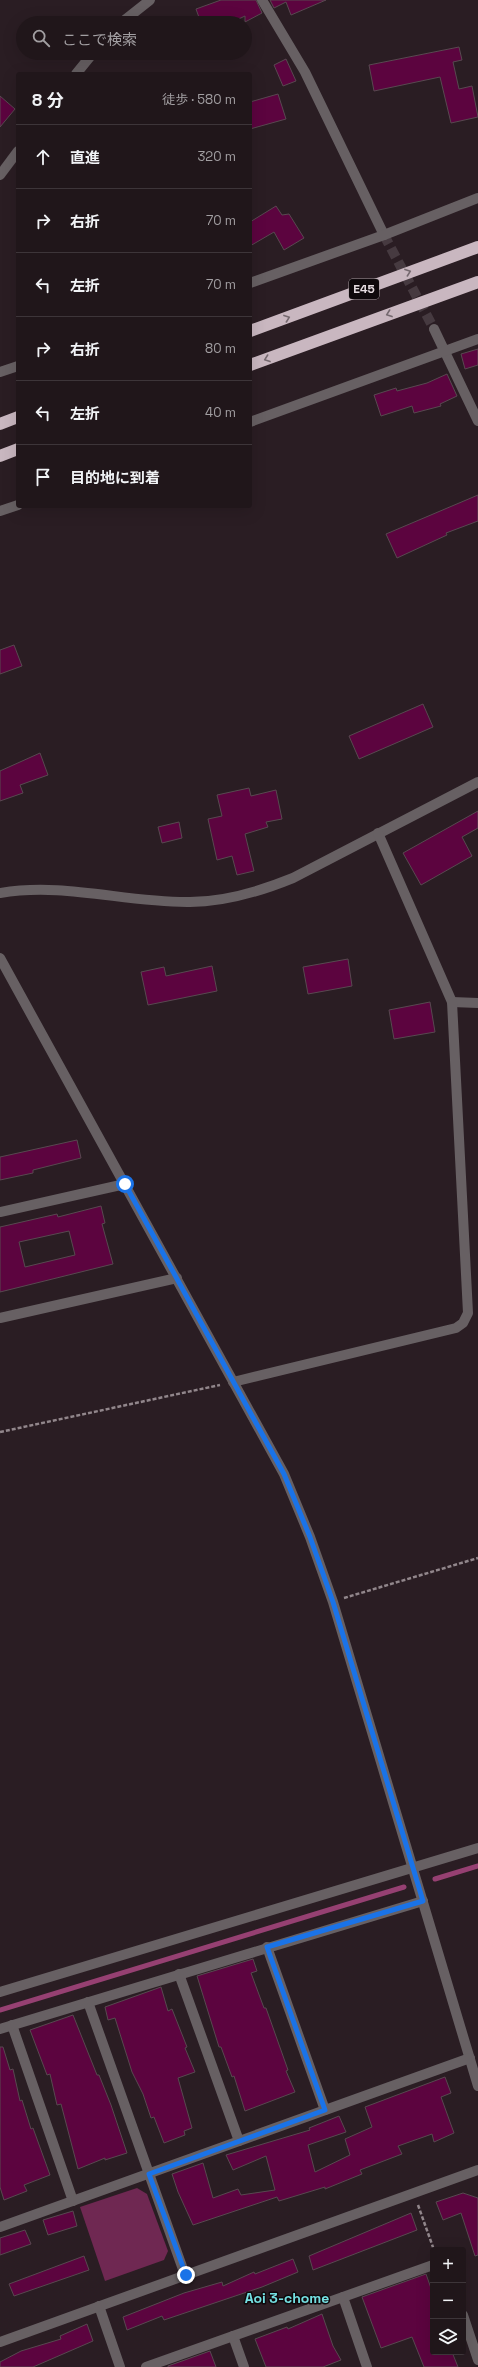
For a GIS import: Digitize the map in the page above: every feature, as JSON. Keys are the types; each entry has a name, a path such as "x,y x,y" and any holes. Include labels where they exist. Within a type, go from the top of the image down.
{"highway":[{"name":"E45","path":"252,330 478,247"},
{"name":"E45","path":"252,364 478,282"},
{"path":"0,424 16,418"},
{"path":"0,456 16,450"}],"street":[{"path":"130,16 150,0"},
{"path":"262,0 305,72 384,235"},
{"path":"78,72 87,60"},
{"path":"0,175 16,154"},
{"path":"252,282 384,235 478,198"},
{"path":"434,329 478,421"},
{"path":"252,421 478,340"},
{"path":"0,372 16,367"},
{"path":"0,511 16,506"},
{"path":"0,893 50,888 161,901 191,902 214,900 266,889 294,878 478,782"},
{"path":"233,1382 456,1328 463,1323 468,1313 452,1002 378,833"},
{"path":"0,958 284,1474 310,1537 333,1602 414,1868 478,2086"},
{"path":"452,1002 478,1003"},
{"path":"0,1212 125,1184"},
{"path":"0,1318 177,1278"},
{"path":"0,1992 478,1848"},
{"path":"0,2029 423,1901"},
{"path":"267,1947 325,2110"},
{"path":"179,1974 239,2141"},
{"path":"88,2002 186,2275"},
{"path":"12,2025 73,2201"},
{"path":"0,2227 470,2058"},
{"path":"0,2342 478,2170"},
{"path":"146,2367 430,2266"},
{"path":"343,2297 367,2367"},
{"path":"99,2306 120,2367"},
{"path":"464,2319 478,2360"},
{"path":"233,2336 244,2367"}],"path":[{"path":"0,1432 233,1382"},
{"path":"333,1602 478,1558"},
{"path":"414,2193 433,2247"}],"shaded area":[{"path":"137,2188 147,2194 168,2251 164,2260 105,2281 80,2207"}],"building":[{"path":"221,0 256,0 262,13 252,18 252,16 198,16 196,9"},
{"path":"270,0 326,0 291,15 286,2 274,8"},
{"path":"459,47 462,60 453,62 459,89 472,86 478,117 451,123 440,77 374,91 369,65"},
{"path":"286,59 296,81 283,86 274,65"},
{"path":"278,94 286,119 252,128 252,101"},
{"path":"0,96 15,109 0,127"},
{"path":"276,206 282,215 289,214 304,238 284,250 274,232 252,245 252,221"},
{"path":"478,349 478,365 465,369 461,354"},
{"path":"447,374 457,396 440,404 441,406 414,413 412,406 381,416 374,395 396,388 397,391 427,383"},
{"path":"478,495 478,521 446,533 447,535 397,558 386,534"},
{"path":"14,645 22,666 0,674 0,650"},
{"path":"423,704 433,727 359,759 349,736"},
{"path":"40,753 48,775 20,785 23,793 0,801 0,771"},
{"path":"249,788 251,796 276,790 282,819 266,822 268,827 245,834 254,871 237,875 232,856 217,860 208,819 222,816 217,795"},
{"path":"478,811 478,828 462,837 472,856 421,885 403,853"},
{"path":"179,822 182,838 162,843 158,827"},
{"path":"348,959 352,986 308,994 303,967"},
{"path":"212,966 217,991 148,1005 141,972 164,967 166,976"},
{"path":"430,1002 435,1032 394,1039 389,1010"},
{"path":"77,1140 81,1158 33,1170 33,1173 0,1180 0,1157"},
{"path":"101,1206 105,1223 102,1224 113,1264 0,1292 0,1227 57,1214 58,1217","holes":["69,1231 75,1255 25,1267 19,1242"]},
{"path":"253,1959 257,1971 251,1973 264,2008 266,2008 288,2070 286,2071 295,2092 245,2111 234,2076 232,2077 221,2047 219,2047 197,1976"},
{"path":"161,1987 168,2011 172,2009 195,2072 178,2078 192,2128 184,2131 185,2135 164,2143 154,2117 151,2118 143,2094 132,2072 115,2018 108,2020 105,2007"},
{"path":"73,2015 97,2075 99,2075 111,2105 127,2153 105,2160 105,2158 78,2169 61,2104 57,2105 50,2074 47,2075 30,2030"},
{"path":"0,2047 3,2047 10,2070 13,2069 20,2101 22,2100 31,2129 33,2128 50,2175 24,2185 27,2191 4,2200 0,2187"},
{"path":"445,2077 451,2093 441,2097 454,2133 434,2142 432,2134 398,2146 402,2154 360,2170 362,2174 325,2189 325,2187 279,2201 277,2197 193,2225 178,2192 172,2174 203,2163 213,2198 238,2189 241,2195 275,2190 266,2156 233,2170 226,2155 310,2130 309,2128 339,2116 346,2132 308,2145 315,2172 350,2155 345,2139 372,2127 365,2107"},
{"path":"463,2193 478,2198 478,2255 475,2256 461,2213 443,2220 436,2202"},
{"path":"73,2211 77,2226 48,2235 43,2220"},
{"path":"411,2213 417,2230 313,2270 309,2256"},
{"path":"25,2230 31,2244 0,2255 0,2238"},
{"path":"84,2256 89,2270 14,2296 9,2284"},
{"path":"293,2259 298,2272 262,2287 164,2320 162,2316 127,2330 123,2317 184,2293 222,2282 223,2286 254,2272 255,2274"},
{"path":"426,2274 430,2285 430,2355 453,2355 458,2367 424,2367 412,2337 381,2348 362,2297"},
{"path":"322,2314 333,2346 341,2360 323,2367 266,2367 255,2339 287,2327 288,2329"},
{"path":"87,2324 93,2341 33,2367 0,2367 0,2362 21,2351 61,2339 60,2336"},
{"path":"210,2351 216,2367 168,2367 168,2366"}],"waterway":[{"path":"435,1879 478,1866"},
{"path":"0,2010 404,1887"}],"tunnel":[{"path":"384,235 434,329"}],"district":[{"name":"Aoi 3-chome","path":"287,2298"}],"route":[{"path":"125,1184 284,1474 310,1537 333,1602 423,1901 267,1947 325,2110 149,2174 186,2275"}]}
